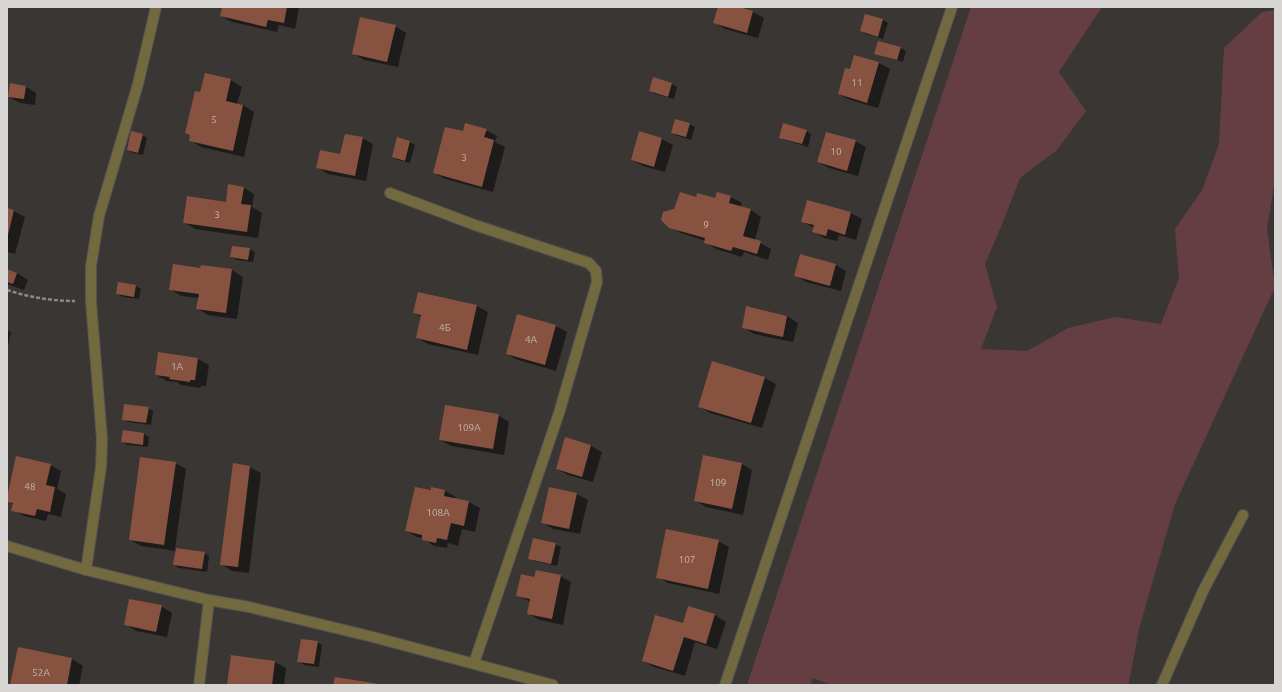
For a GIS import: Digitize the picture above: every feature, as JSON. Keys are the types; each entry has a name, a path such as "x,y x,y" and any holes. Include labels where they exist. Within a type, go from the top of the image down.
{"street":[{"path":"86,570 101,467 102,439 91,302 91,266 99,216 138,84 156,7"},
{"path":"725,685 952,7"},
{"path":"390,193 474,225 589,263 596,271 597,282 559,413 474,663"},
{"path":"1162,685 1203,591 1243,515"},
{"path":"7,546 86,570 209,600 249,607 373,637 553,685"},
{"path":"199,685 209,600"}],"path":[{"path":"7,290 59,301 91,302"}],"shaded area":[{"path":"971,7 1102,7 1059,72 1086,111 1057,150 1020,178 985,264 997,307 981,349 1027,351 1068,328 1115,317 1161,324 1179,278 1175,229 1202,190 1219,144 1224,48 1262,12 1275,10 1275,179 1267,229 1275,287 1175,504 1139,629 1129,683 1127,685 831,685 813,678 810,685 747,685"}],"building":[{"path":"222,7 287,7 284,23 268,20 266,27 220,16"},
{"path":"718,7 739,7 753,11 747,33 713,23"},
{"path":"865,14 883,19 878,37 860,31"},
{"path":"360,17 396,25 387,62 352,54"},
{"path":"878,41 901,47 897,60 874,54"},
{"path":"854,55 879,62 867,103 838,94 845,68 850,69"},
{"path":"205,73 231,79 226,101 243,105 233,151 189,141 190,135 185,133 195,91 200,92"},
{"path":"653,77 672,83 668,97 649,91"},
{"path":"10,83 26,86 24,99 8,97"},
{"path":"675,119 690,123 686,137 671,133"},
{"path":"465,123 487,129 484,137 494,140 482,187 433,173 445,127 463,131"},
{"path":"783,123 807,130 802,144 779,138"},
{"path":"131,131 143,134 138,153 127,150"},
{"path":"639,131 662,138 654,167 631,160"},
{"path":"826,132 856,140 847,171 817,162"},
{"path":"345,134 363,137 355,176 316,168 320,150 340,154"},
{"path":"397,137 410,141 405,161 392,157"},
{"path":"228,184 244,187 241,204 251,205 247,232 183,223 187,196 226,202"},
{"path":"680,192 696,197 697,193 715,198 717,192 731,196 729,203 751,209 743,236 761,241 757,254 733,247 731,251 704,243 705,238 669,228 661,220 663,212 674,209"},
{"path":"807,200 851,212 845,235 828,229 826,236 812,232 814,225 801,222"},
{"path":"7,208 14,210 8,235 7,235"},
{"path":"232,246 250,248 248,260 230,257"},
{"path":"800,254 836,264 830,286 794,276"},
{"path":"173,264 200,268 201,265 232,269 226,313 196,309 199,294 169,290"},
{"path":"7,269 17,273 13,284 7,282"},
{"path":"118,282 136,285 134,297 116,294"},
{"path":"418,292 477,305 467,350 416,338 421,315 413,313"},
{"path":"746,306 787,316 783,337 742,328"},
{"path":"517,314 556,325 545,365 506,354"},
{"path":"158,352 198,358 195,380 190,380 190,382 155,375"},
{"path":"712,361 765,377 751,423 698,407"},
{"path":"124,404 149,407 146,423 122,420"},
{"path":"445,405 499,414 493,449 439,440"},
{"path":"123,430 144,433 143,445 121,442"},
{"path":"565,437 591,445 582,477 556,469"},
{"path":"703,455 742,463 732,509 694,501"},
{"path":"16,456 51,464 46,485 55,487 50,512 37,509 35,516 11,511 13,503 7,502 7,497"},
{"path":"140,457 176,462 164,545 129,540"},
{"path":"233,463 250,466 238,567 220,565"},
{"path":"415,487 431,490 431,487 445,490 444,496 469,501 464,526 451,523 447,540 437,538 436,543 422,540 422,535 405,531"},
{"path":"549,487 577,493 569,529 541,523"},
{"path":"666,529 719,540 708,589 656,578"},
{"path":"533,538 556,543 551,564 528,559"},
{"path":"176,548 205,552 202,569 173,565"},
{"path":"536,570 561,575 552,619 527,614 530,599 516,596 521,574 534,577"},
{"path":"129,599 162,605 156,632 124,625"},
{"path":"688,606 715,614 706,644 684,637 673,671 642,661 655,615 683,623"},
{"path":"301,639 318,641 314,664 297,662"},
{"path":"18,647 72,658 67,685 10,685"},
{"path":"231,655 275,661 272,685 227,685"},
{"path":"335,677 379,684 379,685 333,685"}]}
